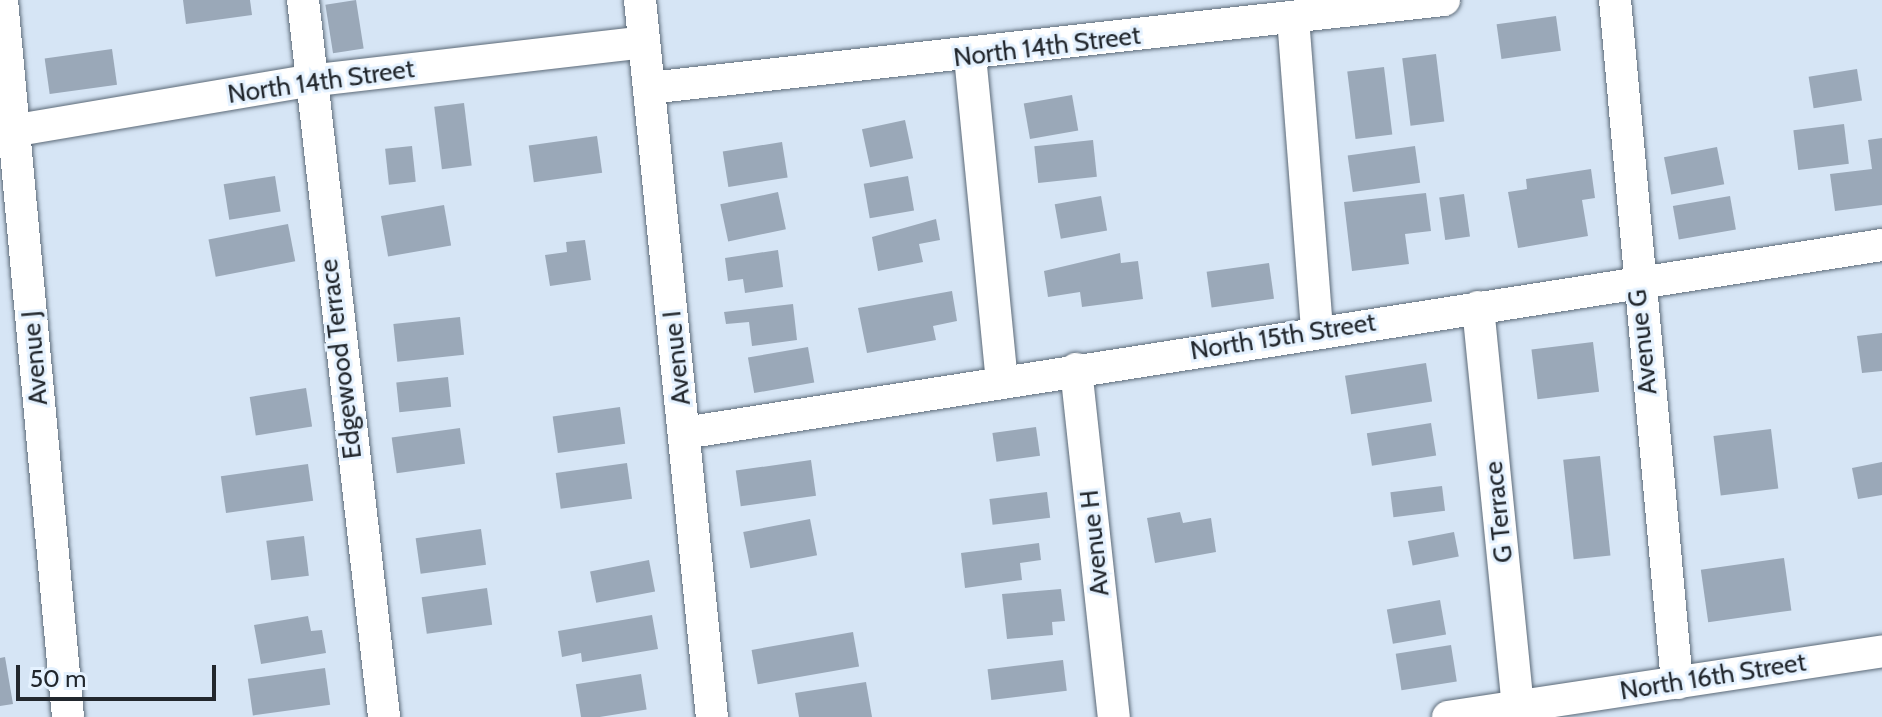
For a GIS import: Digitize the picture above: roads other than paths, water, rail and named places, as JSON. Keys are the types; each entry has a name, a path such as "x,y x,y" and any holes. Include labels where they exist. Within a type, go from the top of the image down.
{"street":[{"name":"Avenue J","path":"2,0 7,131 68,717"},
{"name":"Edgewood Terrace","path":"303,0 308,81 384,717"},
{"name":"Avenue I","path":"640,0 712,717"},
{"name":"North 14th Street","path":"649,88 970,56 1444,0"},
{"name":"Avenue G","path":"1615,0 1637,283 1677,683"},
{"path":"1293,18 1317,330"},
{"name":"North 14th Street","path":"7,131 308,81 644,42"},
{"path":"970,56 1002,381"},
{"name":"North 15th Street","path":"684,433 1317,330 1882,245"},
{"name":"G Terrace","path":"1478,307 1518,711"},
{"name":"Avenue H","path":"1076,369 1114,717"},
{"name":"North 16th Street","path":"1448,717 1518,711 1882,651"}]}
